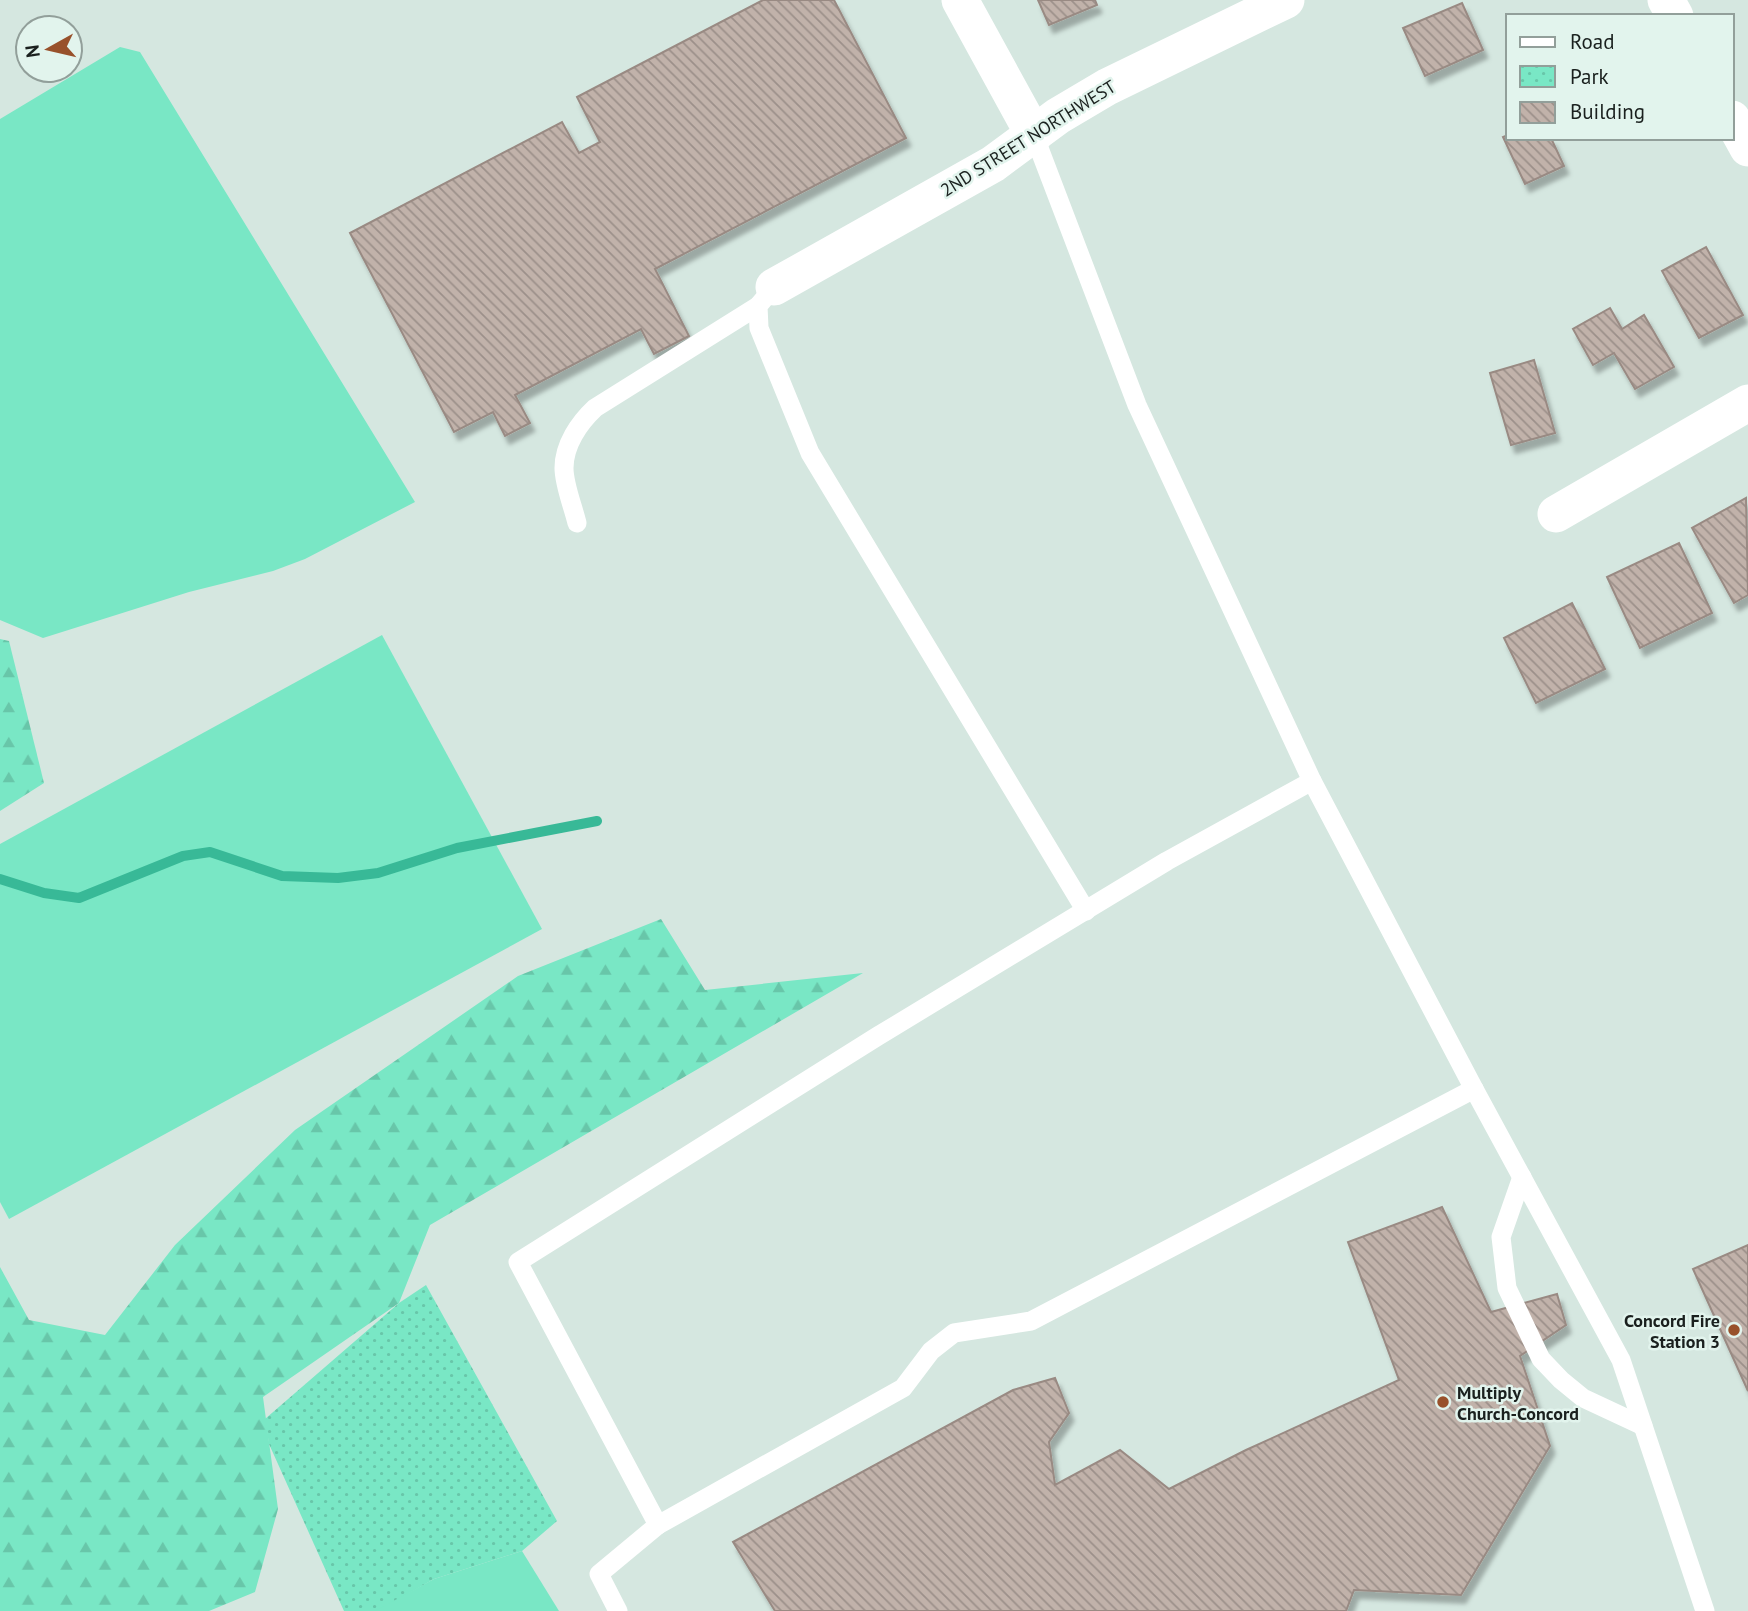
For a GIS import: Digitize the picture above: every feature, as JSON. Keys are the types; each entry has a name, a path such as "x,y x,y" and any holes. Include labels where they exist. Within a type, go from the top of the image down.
{"street":[{"path":"960,0 1034,135"},
{"name":"2ND STREET NORTHWEST","path":"766,296 993,164 1058,116 1107,87 1286,0"},
{"path":"1734,124 1748,148"},
{"path":"1556,514 1748,404"}],"lane":[{"path":"1034,135 1137,405 1312,781 1620,1360 1704,1611"},
{"path":"577,523 564,468 579,423 595,408 766,296"},
{"path":"766,296 759,328 810,453 1086,911"},
{"path":"659,1525 518,1262 1167,860 1312,781"},
{"path":"618,1611 599,1574 659,1525 903,1388 931,1351 954,1333 1031,1321 1474,1089"},
{"path":"1522,1177 1502,1237 1507,1287 1541,1359 1583,1398 1643,1426"}],"green space":[{"path":"120,47 140,52 415,502 305,559 273,571 189,592 43,638 0,620 0,119 58,84 84,84 84,69"},
{"path":"382,635 542,929 9,1219 0,1202 0,844"},
{"path":"0,639 9,641 44,783 0,811"},
{"path":"661,919 705,990 863,973 430,1225 399,1303 263,1397 278,1509 255,1592 209,1611 0,1611 0,1267 29,1320 105,1335 175,1245 295,1130 518,976"},
{"path":"426,1285 557,1521 522,1551 434,1579 378,1611 344,1611 269,1444 265,1419 399,1303"},
{"path":"522,1551 559,1611 375,1611 434,1579"}],"building":[{"path":"763,0 834,0 906,138 655,269 689,336 654,354 641,329 515,395 530,423 505,436 493,412 454,432 350,233 562,122 579,153 600,142 577,97"},
{"path":"1038,0 1095,0 1097,5 1049,25"},
{"path":"1462,3 1483,50 1425,76 1403,28"},
{"path":"1506,136 1506,140 1552,140 1564,166 1525,184 1503,137"},
{"path":"1706,247 1743,315 1699,338 1662,271"},
{"path":"1610,308 1622,329 1644,315 1674,367 1635,389 1614,353 1593,365 1573,329"},
{"path":"1534,360 1555,433 1511,445 1490,373"},
{"path":"1746,498 1748,595 1734,603 1692,528"},
{"path":"1679,543 1712,613 1640,648 1607,577"},
{"path":"1572,603 1605,669 1536,703 1504,638"},
{"name":"Multiply Church-Concord","path":"1442,1207 1491,1312 1557,1294 1566,1325 1520,1356 1550,1446 1461,1595 1354,1590 1346,1611 775,1611 733,1542 1013,1390 1055,1378 1069,1413 1049,1442 1055,1485 1120,1450 1169,1489 1246,1450 1399,1380 1348,1242"},
{"name":"Concord Fire Station 3","path":"1748,1245 1748,1391 1693,1269"}],"waterway":[{"path":"0,879 44,893 79,898 183,856 210,852 282,876 338,878 378,873 457,848 597,821"}],"place":[{"name":"Concord Fire Station 3","path":"1734,1330"},
{"name":"Multiply Church-Concord","path":"1443,1402"}]}
